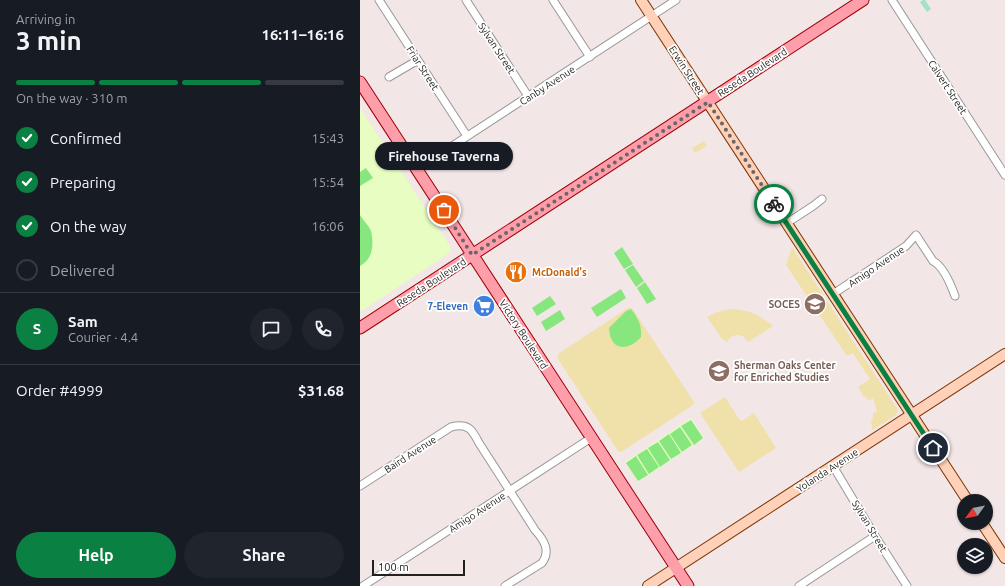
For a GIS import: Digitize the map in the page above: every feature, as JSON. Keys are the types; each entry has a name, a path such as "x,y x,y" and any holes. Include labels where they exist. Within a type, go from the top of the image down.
{"main road":[{"name":"Reseda Boulevard","path":"360,328 863,0"},
{"name":"Victory Boulevard","path":"360,82 688,586"}],"street":[{"name":"Friar Street","path":"378,0 467,136"},
{"name":"Sylvan Street","path":"466,0 528,96"},
{"path":"553,0 590,57"},
{"name":"Erwin Street","path":"641,0 963,494"},
{"name":"Canby Avenue","path":"417,169 676,0"},
{"name":"Calvert Street","path":"892,0 1005,175"},
{"path":"390,77 418,60"},
{"path":"787,223 822,199"},
{"name":"Amigo Avenue","path":"833,294 906,246 916,235 950,283 955,296"},
{"name":"Yolanda Avenue","path":"648,586 1005,354"},
{"name":"Baird Avenue","path":"360,486 445,430 460,425 467,427 473,432 510,491"},
{"name":"Amigo Avenue","path":"363,586 592,438"},
{"name":"Sylvan Street","path":"833,466 907,586"},
{"path":"505,586 542,563 545,559 547,548 545,542 535,530 510,491"},
{"path":"987,530 1005,558"},
{"path":"799,586 875,536"}],"shaded area":[{"path":"925,0 931,9 927,12 920,2"},
{"path":"360,108 450,246 451,250 448,254 360,312"},
{"path":"704,141 707,146 695,153 692,148"},
{"path":"792,247 898,410 896,415 873,430 871,420 873,418 873,413 877,412 873,398 869,401 865,396 864,397 858,387 870,379 853,353 847,356 786,265"},
{"path":"628,308 632,308 694,402 693,405 621,452 618,451 558,359 558,354"},
{"path":"730,309 753,313 773,326 748,342 743,336 738,335 732,336 727,342 722,339 707,317 717,312"},
{"path":"725,397 739,419 742,421 754,413 776,448 739,472 700,413"},
{"path":"691,418 704,438 638,482 625,462"}],"green space":[{"path":"366,168 373,178 360,186 360,172"},
{"path":"360,215 371,231 372,251 368,260 360,266"},
{"path":"622,247 633,264 624,269 614,253"},
{"path":"633,265 644,281 636,287 625,270"},
{"path":"645,282 656,299 647,304 637,288"},
{"path":"621,289 626,298 597,317 591,308"},
{"path":"550,296 556,304 537,316 532,308"},
{"path":"631,309 639,322 641,337 631,345 620,347 616,345 610,336 609,328 626,311"},
{"path":"560,310 565,319 546,331 541,322"},
{"path":"691,420 703,438 694,445 681,426"},
{"path":"680,427 692,445 682,452 670,434"},
{"path":"669,434 681,453 671,459 659,441"},
{"path":"658,442 670,460 660,467 648,448"},
{"path":"647,449 659,467 649,474 637,455"},
{"path":"636,456 648,475 638,481 626,463"}],"way so far":[{"path":"444,210 472,255 708,102 774,204"}],"place":[{"name":"Firehouse Taverna","path":"444,210"},
{"name":"McDonald's","path":"516,272"},
{"name":"SOCES","path":"815,304"},
{"name":"7-Eleven","path":"484,306"},
{"name":"Sherman Oaks Center for Enriched Studies","path":"719,371"}],"route":[{"path":"774,204 933,448"}]}
